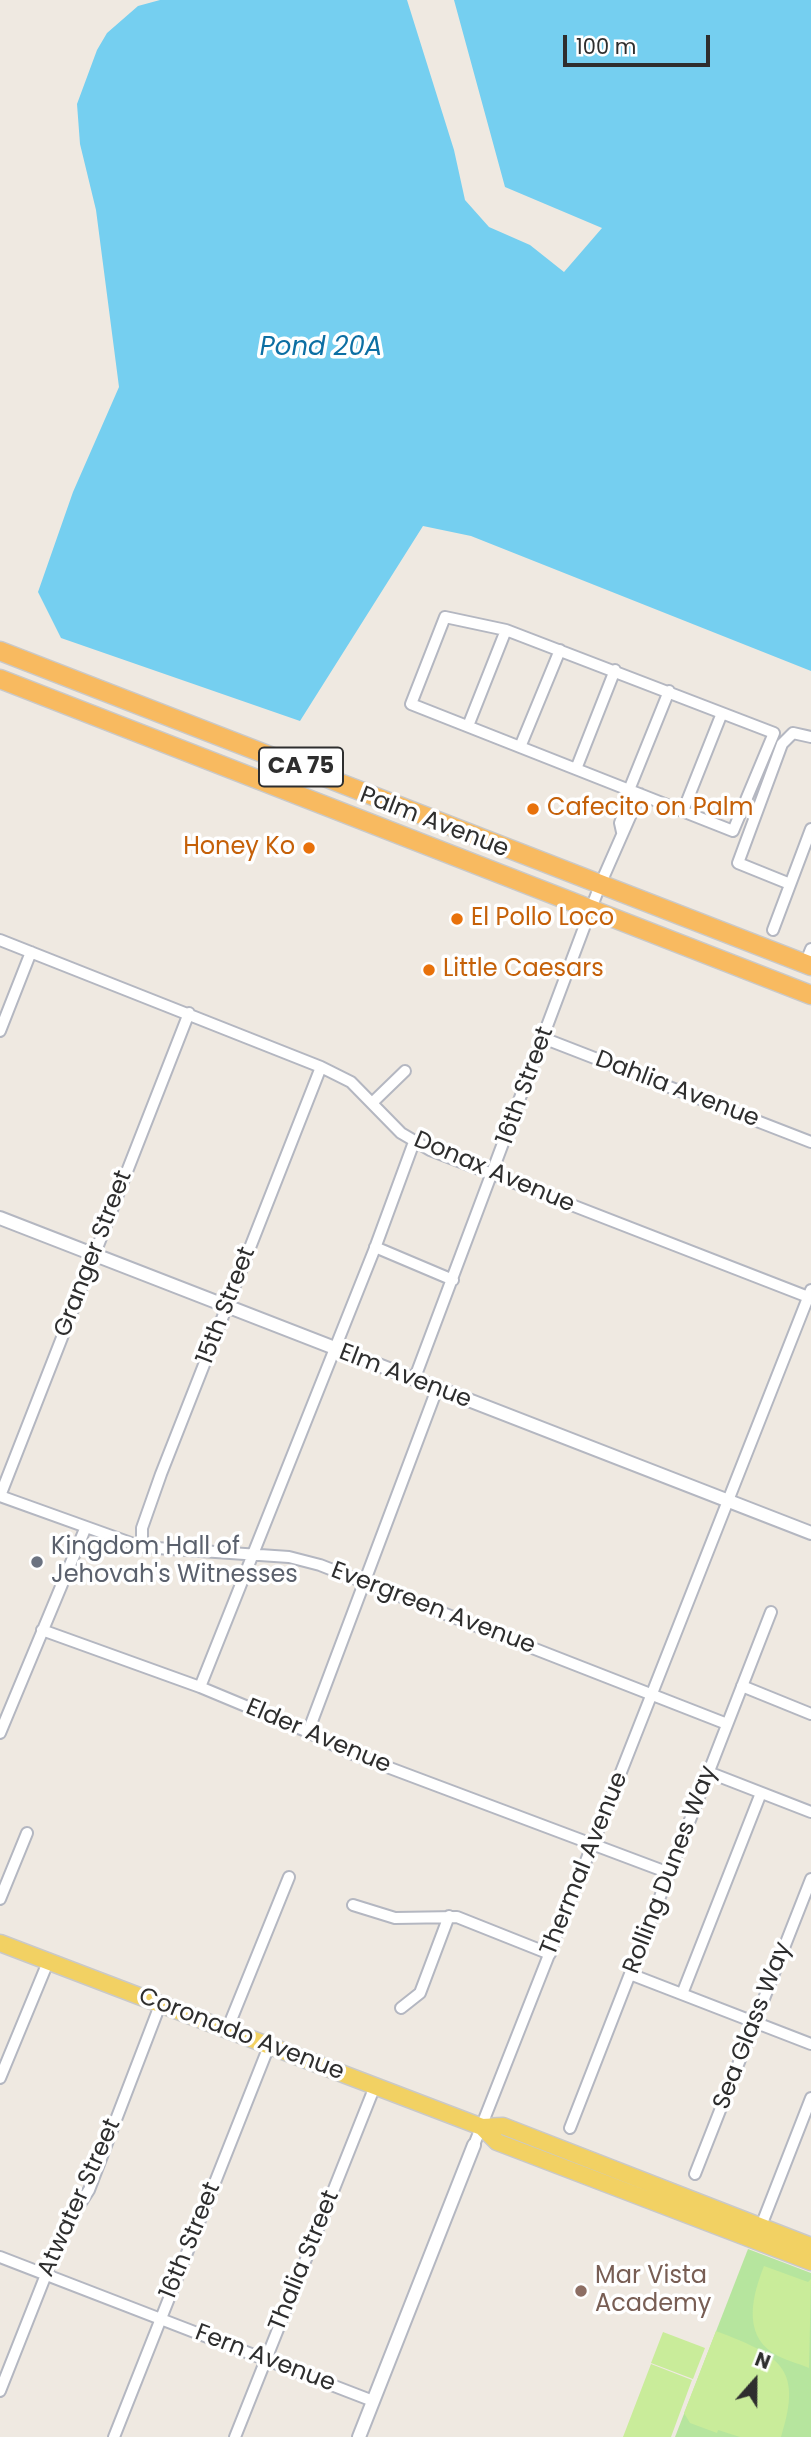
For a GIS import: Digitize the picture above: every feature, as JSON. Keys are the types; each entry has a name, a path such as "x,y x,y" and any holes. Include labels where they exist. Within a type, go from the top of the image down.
{"highway":[{"name":"Palm Avenue","path":"0,651 600,885 809,959"},
{"name":"Palm Avenue","path":"0,679 811,995"}],"main road":[{"name":"Coronado Avenue","path":"0,1943 482,2127 503,2126 811,2246"},
{"name":"Coronado Avenue","path":"482,2127 497,2142 811,2262"}],"street":[{"path":"445,617 506,630 560,650 774,733 733,831 411,704 445,617"},
{"path":"468,726 506,630"},
{"path":"520,747 560,650"},
{"path":"576,769 615,670"},
{"name":"16th Street","path":"414,1380 494,1176 543,1038 622,832 669,691"},
{"path":"683,811 722,713"},
{"path":"790,884 738,863 782,744 793,733 811,737"},
{"path":"773,930 811,829"},
{"name":"Donax Avenue","path":"0,940 321,1067 351,1082 414,1142 494,1176 810,1295"},
{"path":"0,1031 31,952"},
{"name":"Granger Street","path":"0,1496 189,1013"},
{"name":"Dahlia Avenue","path":"543,1038 811,1142"},
{"name":"15th Street","path":"142,1547 142,1528 157,1487 321,1067"},
{"path":"372,1103 405,1071"},
{"path":"200,1687 414,1142"},
{"name":"Elm Avenue","path":"0,1218 226,1308 811,1532"},
{"path":"375,1247 453,1280"},
{"name":"Thermal Avenue","path":"359,2437 810,1295"},
{"path":"308,1731 438,1389"},
{"path":"0,1496 85,1529 0,1733"},
{"name":"Evergreen Avenue","path":"85,1529 142,1547 289,1557 363,1582 727,1724"},
{"name":"Rolling Dunes Way","path":"570,2127 771,1612"},
{"name":"Elder Avenue","path":"42,1630 200,1687 308,1731 350,1753 669,1873"},
{"path":"742,1686 811,1714"},
{"path":"708,1772 811,1812"},
{"path":"682,1994 761,1793"},
{"path":"0,1899 27,1833"},
{"path":"227,2030 289,1877"},
{"name":"Sea Glass Way","path":"695,2174 811,1878"},
{"path":"353,1905 396,1918 449,1916 550,1954"},
{"path":"401,2008 419,1993 449,1916"},
{"path":"0,2078 48,1962"},
{"path":"630,1974 811,2044"},
{"name":"Atwater Street","path":"0,2391 64,2229 89,2190 160,2005"},
{"name":"16th Street","path":"114,2437 269,2046"},
{"name":"Thalia Street","path":"236,2437 375,2086"},
{"path":"761,2226 811,2098"},
{"name":"Fern Avenue","path":"0,2258 373,2401"}],"green space":[{"path":"748,2249 811,2273 811,2437 675,2437"},
{"path":"764,2266 808,2282 811,2279 809,2368 773,2353 763,2345 757,2335 754,2301"},
{"path":"716,2331 756,2348 780,2366 787,2379 789,2394 781,2437 740,2437 718,2430 717,2433 690,2423 684,2413"},
{"path":"663,2332 705,2348 693,2379 651,2363"},
{"path":"651,2364 692,2380 671,2437 623,2437"}],"water":[{"name":"Pond 20A","path":"160,0 407,0 454,150 465,200 489,227 530,245 564,272 602,228 505,187 454,0 811,0 811,671 471,536 423,526 300,721 61,638 38,592 73,492 119,387 96,210 80,144 77,104 97,50 107,33 138,6"}],"place":[{"name":"Cafecito on Palm","path":"533,809"},
{"name":"Honey Ko","path":"309,848"},
{"name":"El Pollo Loco","path":"457,919"},
{"name":"Little Caesars","path":"429,970"},
{"name":"Kingdom Hall of Jehovah's Witnesses","path":"37,1562"},
{"name":"Mar Vista Academy","path":"581,2291"}]}
